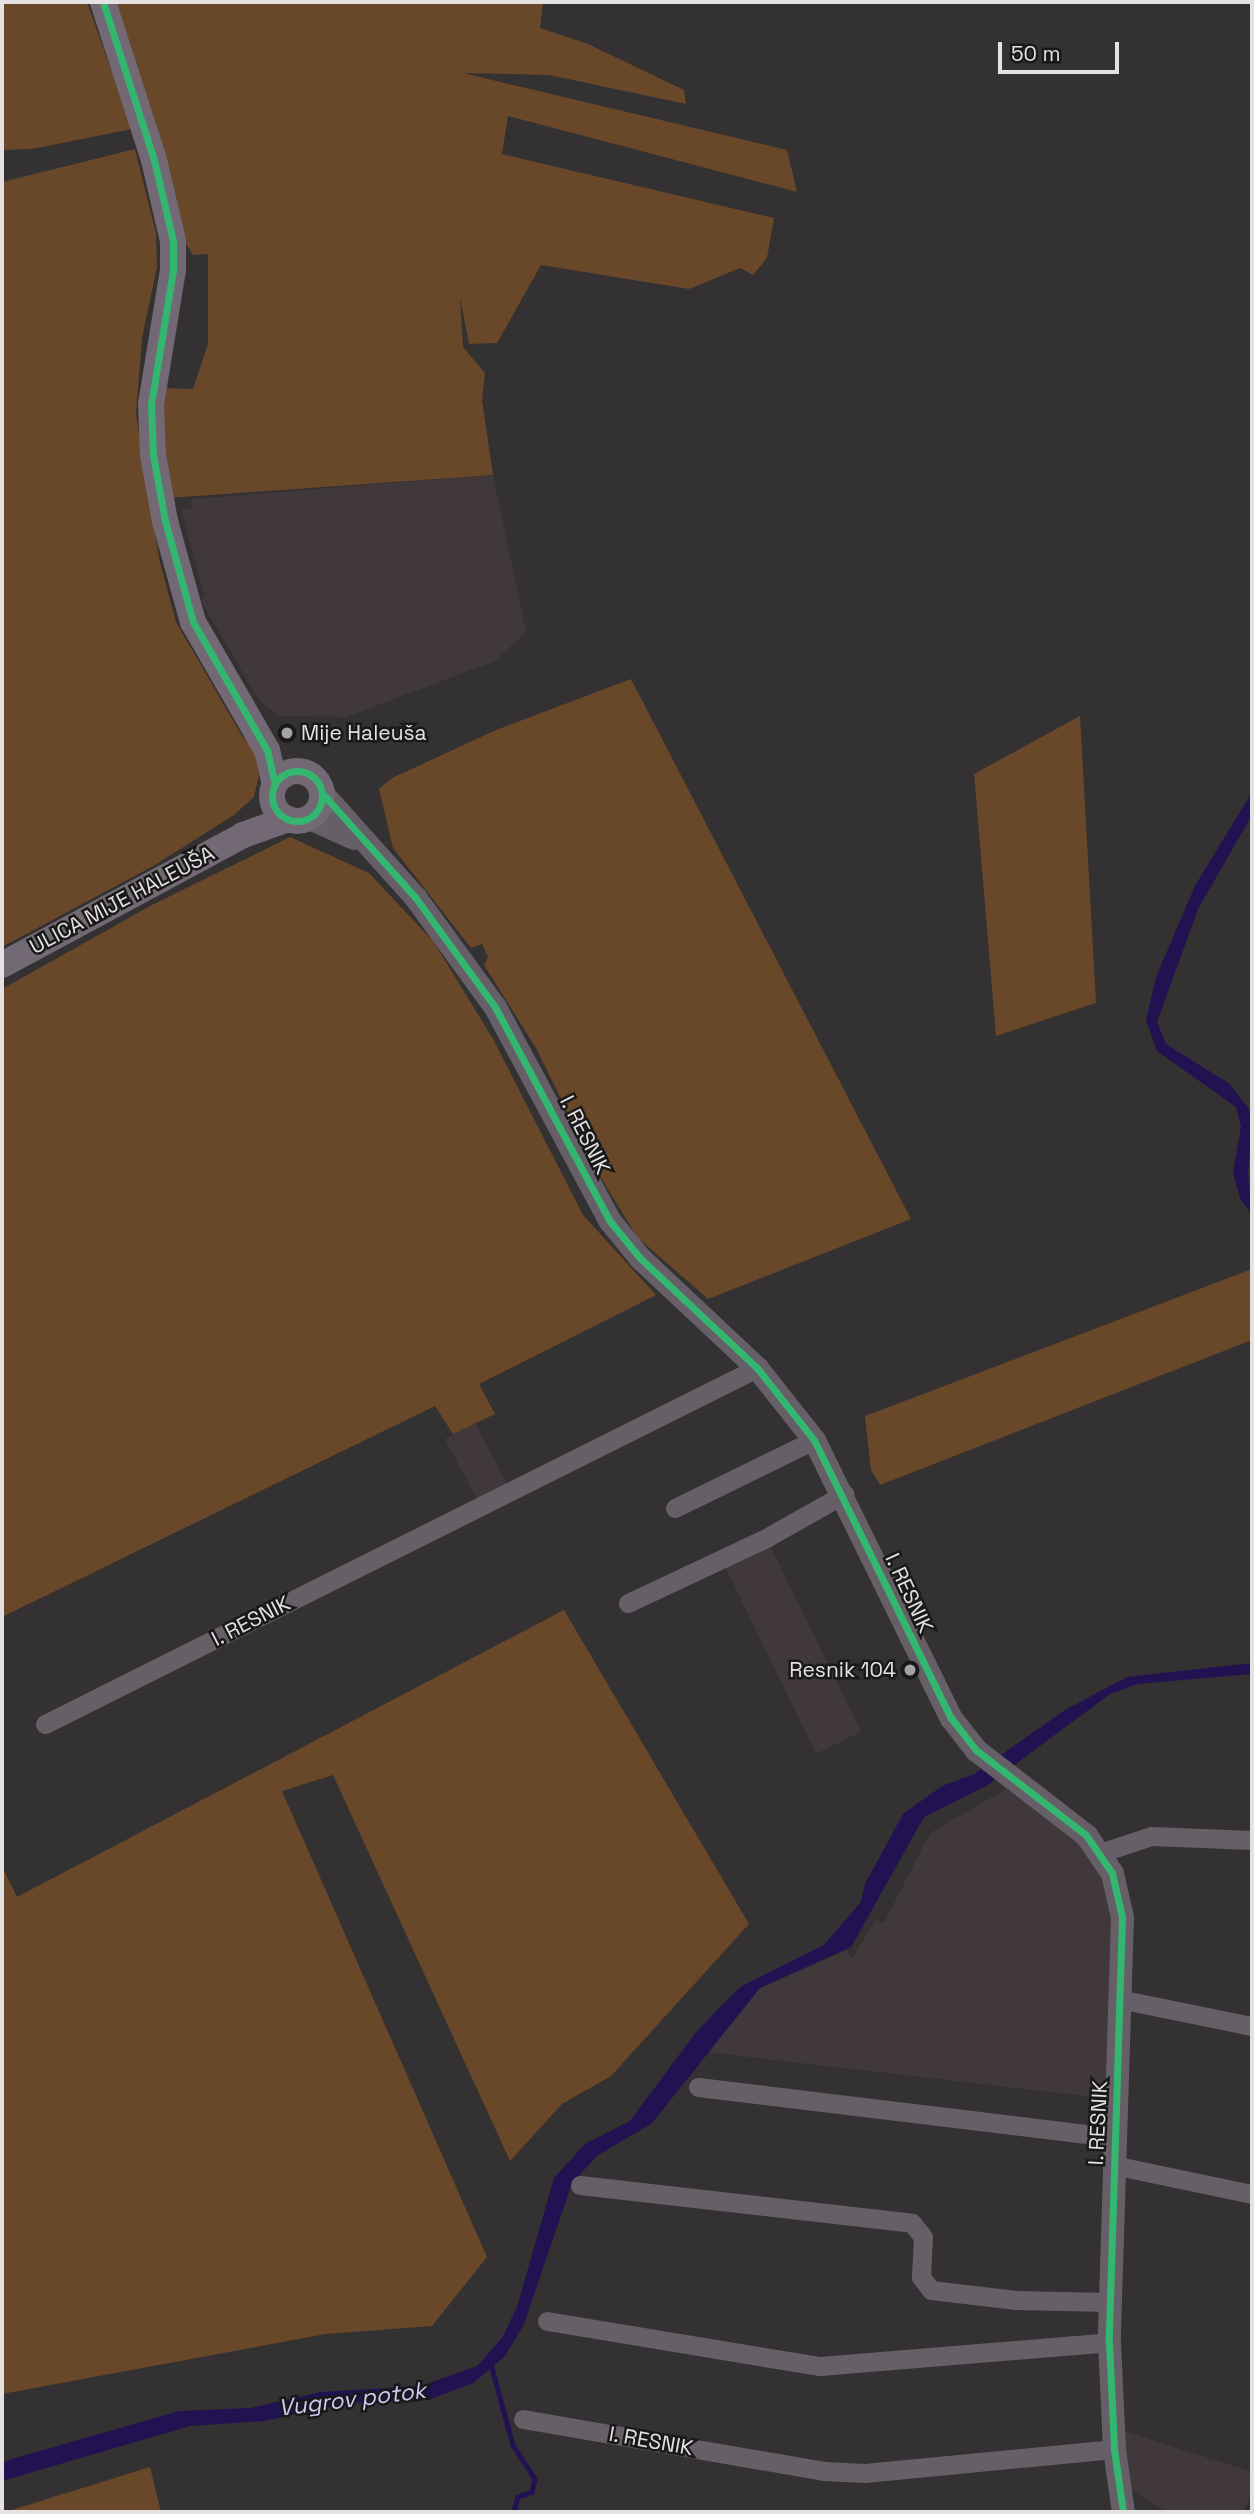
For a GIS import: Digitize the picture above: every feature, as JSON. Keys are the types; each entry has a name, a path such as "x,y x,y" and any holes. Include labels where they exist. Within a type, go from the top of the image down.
{"main road":[{"path":"103,2 154,160 173,242 173,270 151,404 153,455 165,521 193,622 267,750 276,808 299,819 319,807 316,784 236,696"},
{"path":"274,788 287,773 316,784"},
{"name":"ULICA MIJE HALEUŠA","path":"243,835 274,788"},
{"name":"ULICA MIJE HALEUŠA","path":"2,965 243,835 299,819"}],"street":[{"name":"I. RESNIK","path":"316,784 385,862 495,1007 609,1220 640,1258 757,1368 814,1440 844,1494 932,1685 976,1750 1011,1780 1087,1835 1101,1853 1118,1888 1122,1917 1109,2342 1114,2449 1123,2512"},
{"name":"I. RESNIK","path":"299,819 343,830 385,862"},
{"name":"I. RESNIK","path":"45,1724 757,1368"},
{"path":"674,1508 814,1440"},
{"path":"628,1603 766,1538 844,1494"},
{"path":"1101,1853 1151,1836 1252,1840"},
{"path":"1119,1999 1252,2026"},
{"name":"I. RESNIK","path":"698,2087 1114,2137"},
{"name":"I. RESNIK","path":"1113,2165 1252,2193"},
{"path":"580,2185 912,2223 923,2237 921,2277 931,2290 1016,2300 1109,2302"},
{"path":"547,2321 820,2366 1109,2342"},
{"name":"I. RESNIK","path":"523,2419 824,2471 865,2473 1114,2449"}],"shaded area":[{"path":"2,2 87,2 132,129 32,149 2,150"},
{"path":"114,2 543,2 540,28 588,44 684,90 686,104 549,75 463,73 787,150 797,192 508,116 502,154 774,218 767,258 753,275 740,268 689,289 541,265 497,343 469,344 460,297 463,347 485,373 482,400 493,475 169,498 162,467 162,388 193,389 208,344 208,254 193,255 181,236"},
{"path":"135,149 156,233 157,267 142,338 136,413 159,558 176,622 242,736 257,751 259,775 254,797 234,815 155,865 2,947 2,182"},
{"path":"493,475 526,632 495,661 346,717 279,716 258,699 201,601 204,595 181,509 191,509 192,499"},
{"path":"631,679 911,1219 708,1299 637,1237 595,1168 536,1048 484,965 488,957 482,944 471,948 393,848 379,789 392,778 496,730"},
{"path":"1080,716 1096,1003 996,1036 974,774"},
{"path":"290,837 369,873 433,941 493,1039 583,1215 656,1295 479,1384 495,1414 453,1434 435,1406 2,1617 2,989 152,905"},
{"path":"1252,1269 1252,1340 880,1485 871,1470 865,1416"},
{"path":"475,1423 508,1486 478,1502 445,1439"},
{"path":"769,1543 861,1732 816,1754 724,1565"},
{"path":"564,1610 749,1924 611,2076 562,2104 510,2161 333,1775 282,1791 487,2257 432,2326 326,2334 2,2394 2,1867 17,1897"},
{"path":"1008,1788 1093,1853 1113,1908 1110,2099 707,2052 760,1988 846,1951 852,1958 876,1920 884,1923 930,1833"},
{"path":"1124,2433 1252,2472 1252,2492 1243,2512 1167,2512 1131,2489"},
{"path":"150,2467 161,2512 5,2512"}],"water":[{"path":"1252,792 1252,815 1198,909 1157,1022 1166,1044 1230,1084 1248,1108 1252,1118 1248,1175 1252,1215 1240,1198 1233,1172 1241,1127 1236,1107 1157,1051 1146,1020 1156,977 1195,886"},
{"name":"Vugrov potok","path":"1252,1663 1252,1674 1137,1684 1110,1694 986,1786 924,1817 851,1947 760,1988 652,2123 597,2156 572,2183 524,2324 505,2356 473,2383 428,2400 348,2403 264,2421 190,2426 2,2481 2,2462 179,2411 251,2408 321,2392 421,2386 477,2366 502,2338 517,2307 554,2178 585,2144 630,2121 697,2031 740,1987 824,1945 861,1902 865,1884 903,1814 942,1786 974,1774 1065,1710 1127,1677"}],"waterway":[{"path":"491,2364 513,2445 535,2479 532,2492 518,2497 514,2512"}],"cycle path":[{"path":"103,2 154,160 173,241 173,270 151,404 153,455 165,521 193,622 267,750 275,784"},
{"path":"297,771 314,779 322,796 314,813 297,821 280,813 272,796 280,779 297,771"},
{"path":"322,793 415,897 495,1007 609,1220 640,1258 757,1368 814,1440 951,1718 976,1750 1086,1835 1112,1873 1122,1917 1109,2342 1114,2449 1123,2512"}],"place":[{"name":"Mije Haleuša","path":"287,733"},
{"name":"Resnik 104","path":"910,1670"}]}
